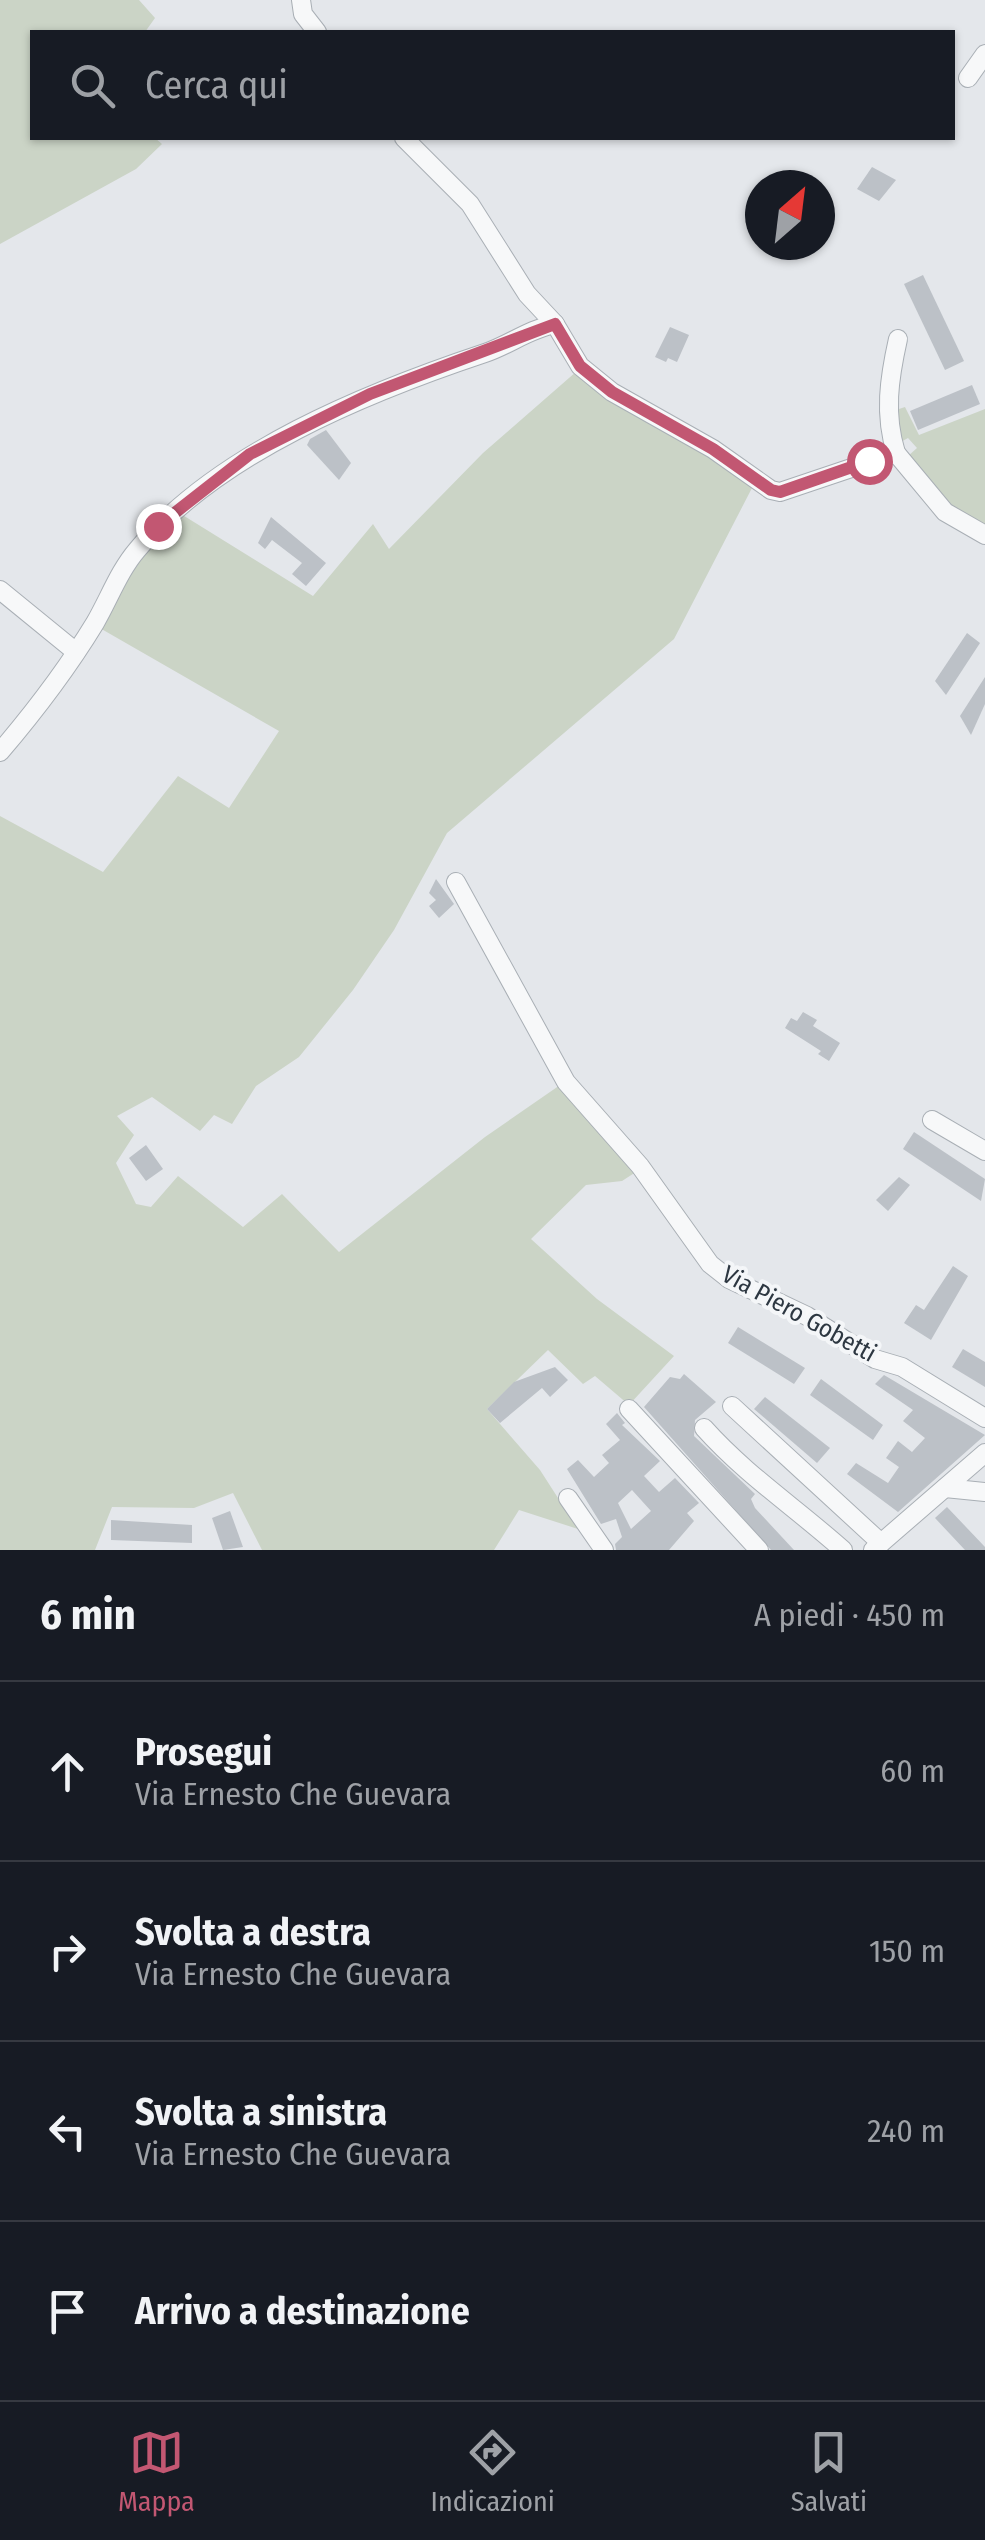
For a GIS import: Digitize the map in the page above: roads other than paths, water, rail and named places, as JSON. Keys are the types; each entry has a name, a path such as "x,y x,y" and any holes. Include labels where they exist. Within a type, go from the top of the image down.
{"street":[{"path":"302,0 302,14 314,30"},
{"path":"968,78 985,54"},
{"path":"406,140 470,204 527,294 555,324 580,366 612,392 780,492 896,454"},
{"path":"0,752 76,652 133,554 158,526 250,454 370,394 555,324"},
{"path":"898,339 888,388 888,429 896,454 945,512 985,535"},
{"path":"0,590 76,652"},
{"name":"Via Piero Gobetti","path":"456,882 566,1082 640,1166 710,1264 729,1279 807,1316 875,1359 902,1367 985,1418"},
{"path":"932,1120 985,1151"},
{"path":"732,1406 876,1546 985,1454"},
{"path":"630,1410 759,1550"},
{"path":"704,1428 740,1468 795,1507 843,1550"},
{"path":"945,1488 985,1492"},
{"path":"568,1498 604,1550"}]}
